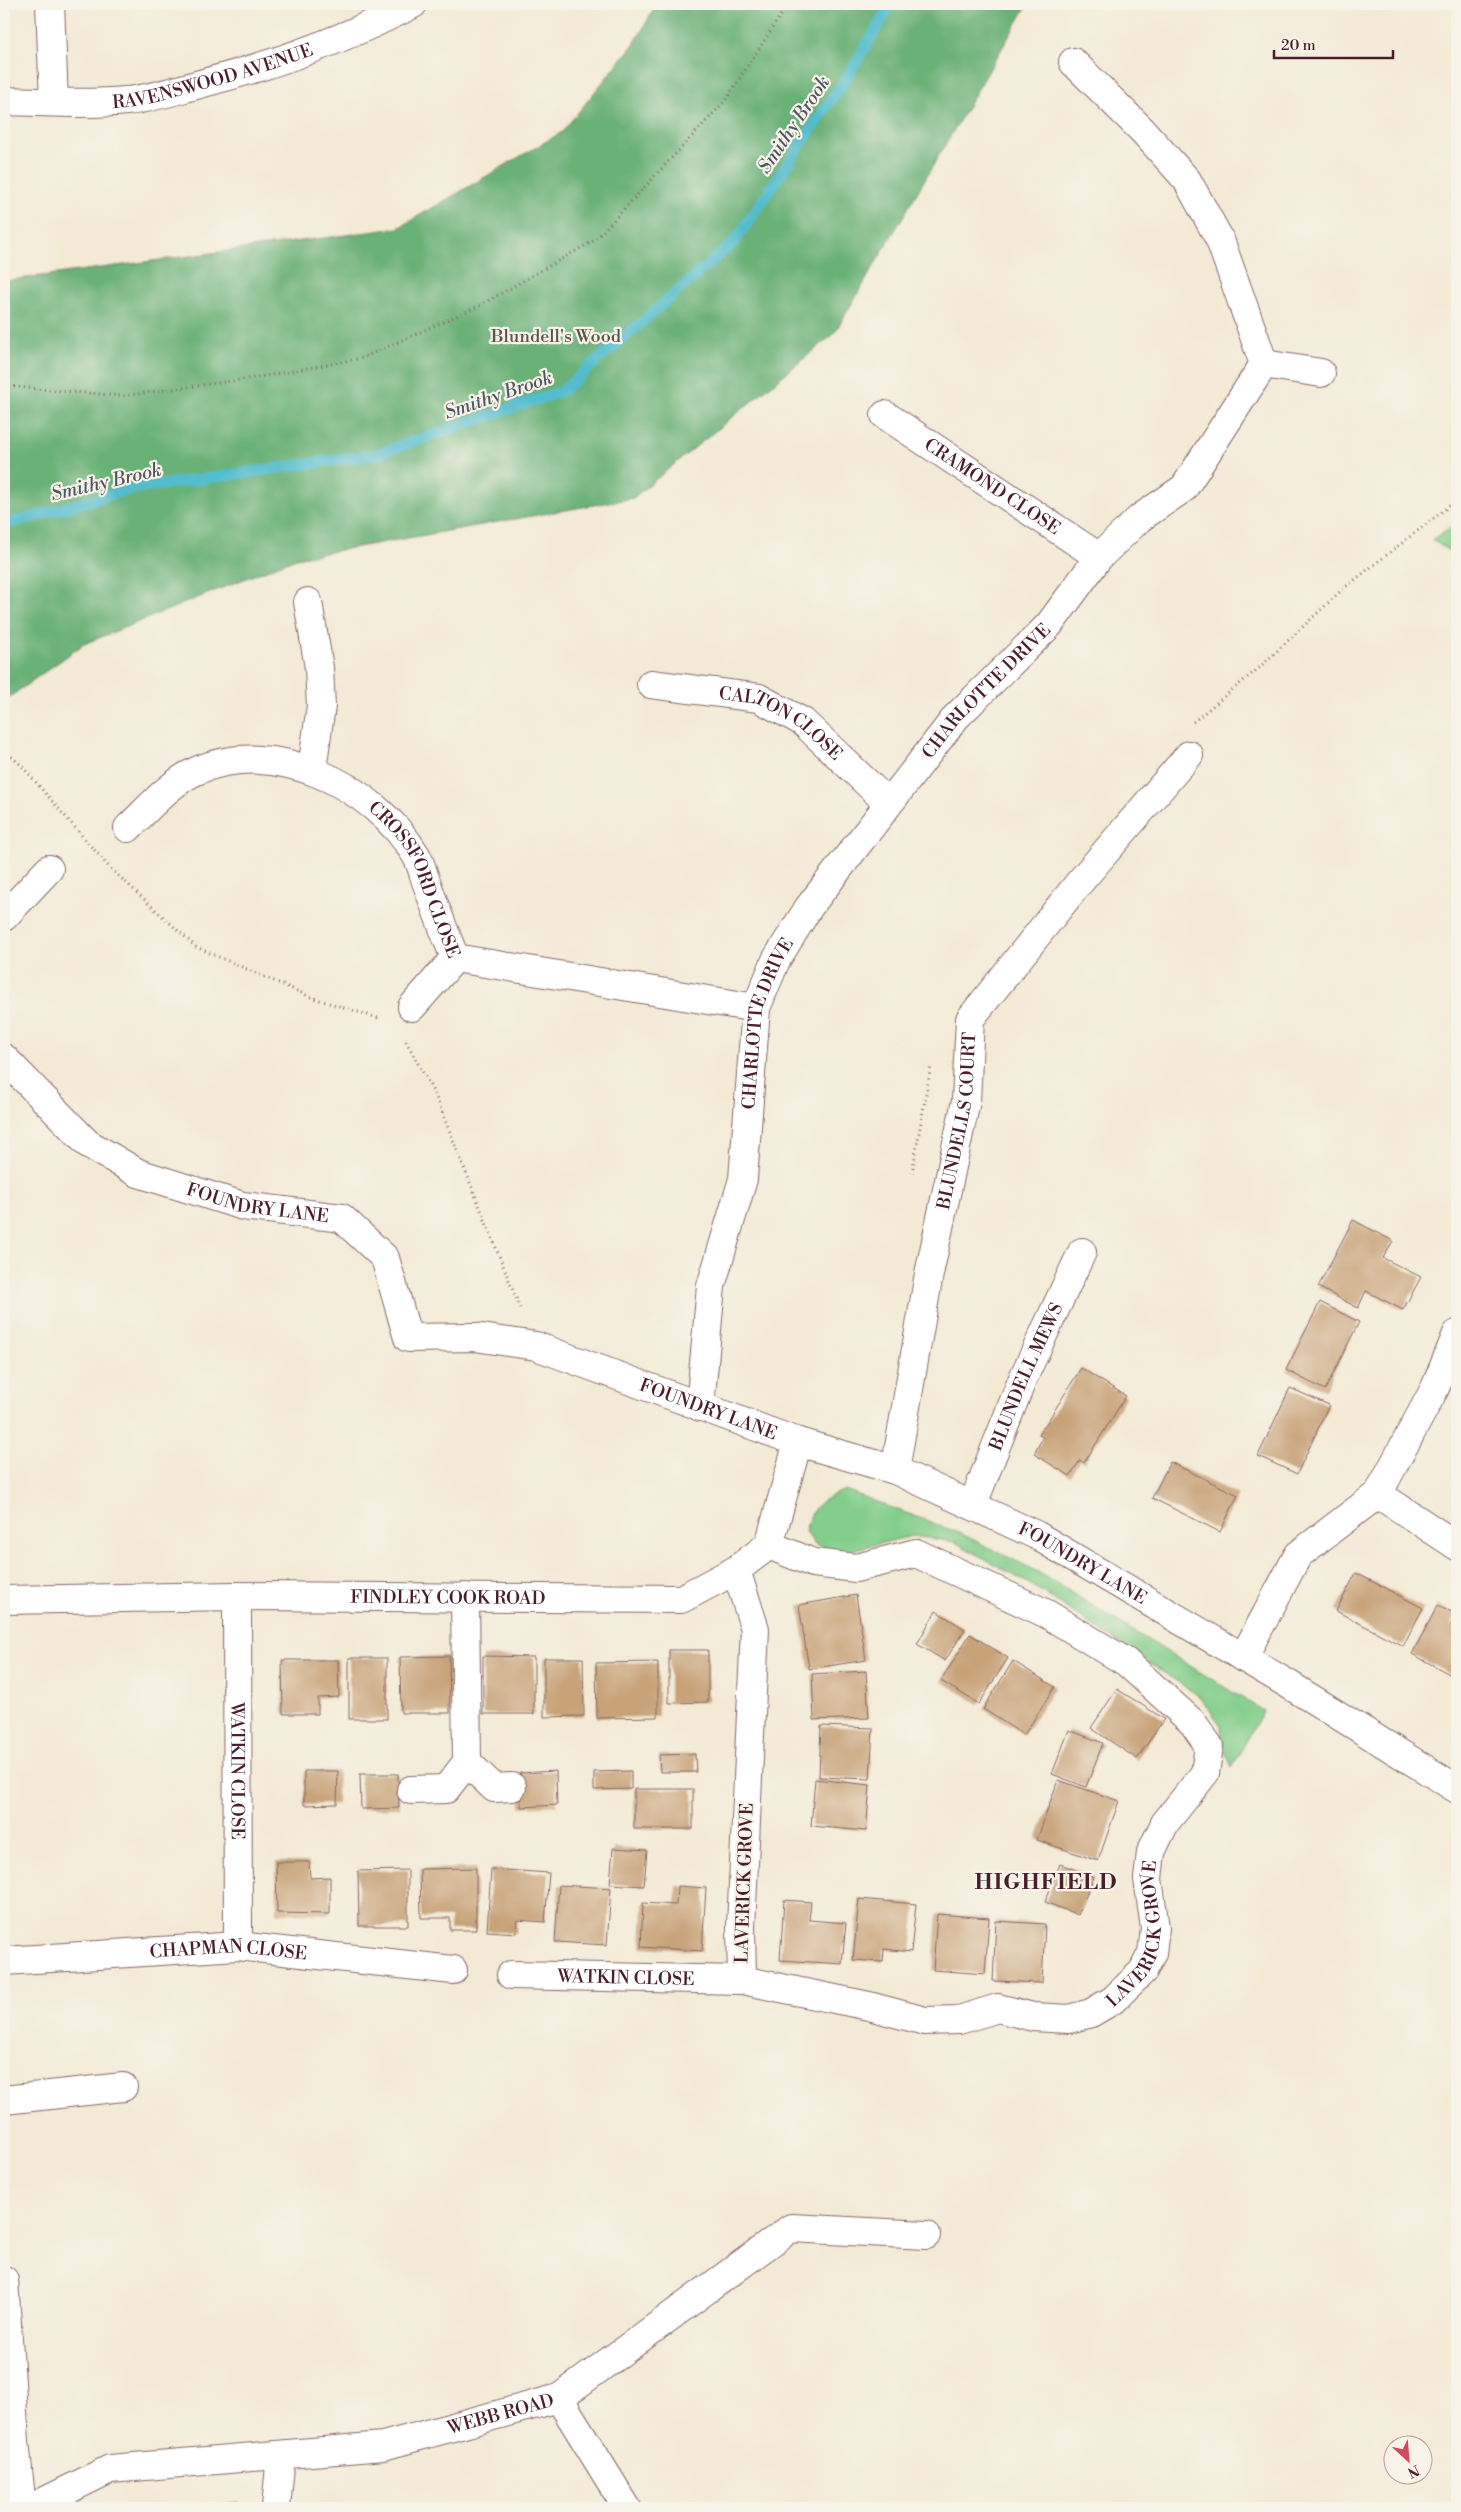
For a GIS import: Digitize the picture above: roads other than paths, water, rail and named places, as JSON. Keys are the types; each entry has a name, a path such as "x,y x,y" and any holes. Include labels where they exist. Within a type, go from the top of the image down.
{"street":[{"path":"50,4 54,102"},
{"name":"RAVENSWOOD AVENUE","path":"4,101 126,101 243,73 369,27 413,4"},
{"path":"1073,62 1142,130 1186,180 1220,240 1264,364 1321,373"},
{"name":"CHARLOTTE DRIVE","path":"700,1407 711,1286 744,1179 756,1008 776,960 809,907 956,717 1049,626 1099,557 1140,518 1184,488 1264,364"},
{"name":"CRAMOND CLOSE","path":"885,415 1099,557"},
{"path":"308,602 319,668 321,706 312,769"},
{"name":"CALTON CLOSE","path":"651,684 759,698 803,722 888,803"},
{"name":"BLUNDELLS COURT","path":"895,1470 929,1274 966,1101 970,1019 1078,884 1189,755"},
{"name":"CROSSFORD CLOSE","path":"128,828 165,793 194,772 248,759 276,761 312,769 373,807 396,826 418,857 455,958 756,1008"},
{"path":"4,917 49,869"},
{"path":"412,1007 455,958"},
{"name":"FOUNDRY LANE","path":"4,1058 87,1143 138,1173 243,1206 342,1218 385,1258 408,1338 475,1337 536,1346 798,1442 895,1470 972,1504 1045,1540 1457,1789"},
{"name":"BLUNDELL MEWS","path":"972,1504 1023,1378 1082,1252"},
{"path":"1243,1658 1298,1555 1378,1494 1435,1388 1457,1334"},
{"path":"770,1545 798,1442"},
{"path":"1378,1494 1457,1546"},
{"name":"FINDLEY COOK ROAD","path":"4,1600 237,1596 681,1599 736,1570 770,1545"},
{"name":"LAVERICK GROVE","path":"736,1570 755,1629 740,1927 742,1980 869,2006 925,2021 959,2020 998,2008 1033,2017 1069,2019 1091,2013 1113,2000 1143,1971 1152,1953 1155,1928 1148,1879 1151,1852 1164,1823 1205,1773 1209,1746 1193,1723 1126,1662 1047,1614 916,1553 856,1568 813,1563 770,1545"},
{"name":"WATKIN CLOSE","path":"237,1596 238,1946"},
{"path":"411,1790 446,1789 467,1762 465,1598"},
{"path":"467,1762 494,1788 512,1787"},
{"name":"CHAPMAN CLOSE","path":"4,1961 238,1946 453,1970"},
{"name":"WATKIN CLOSE","path":"511,1975 742,1980"},
{"path":"4,2100 123,2087"},
{"name":"WEBB ROAD","path":"31,2508 110,2469 383,2446 559,2398 791,2228 926,2235"},
{"path":"4,2280 15,2441 22,2508"},
{"path":"559,2398 627,2508"},
{"path":"276,2508 281,2455"}],"waterway":[{"name":"Smithy Brook","path":"4,525 131,489 377,454 562,391 734,242 849,74 891,4"}],"district":[{"name":"HIGHFIELD","path":"1046,1881"}],"park label":[{"name":"Blundell's Wood","path":"556,336"}]}
